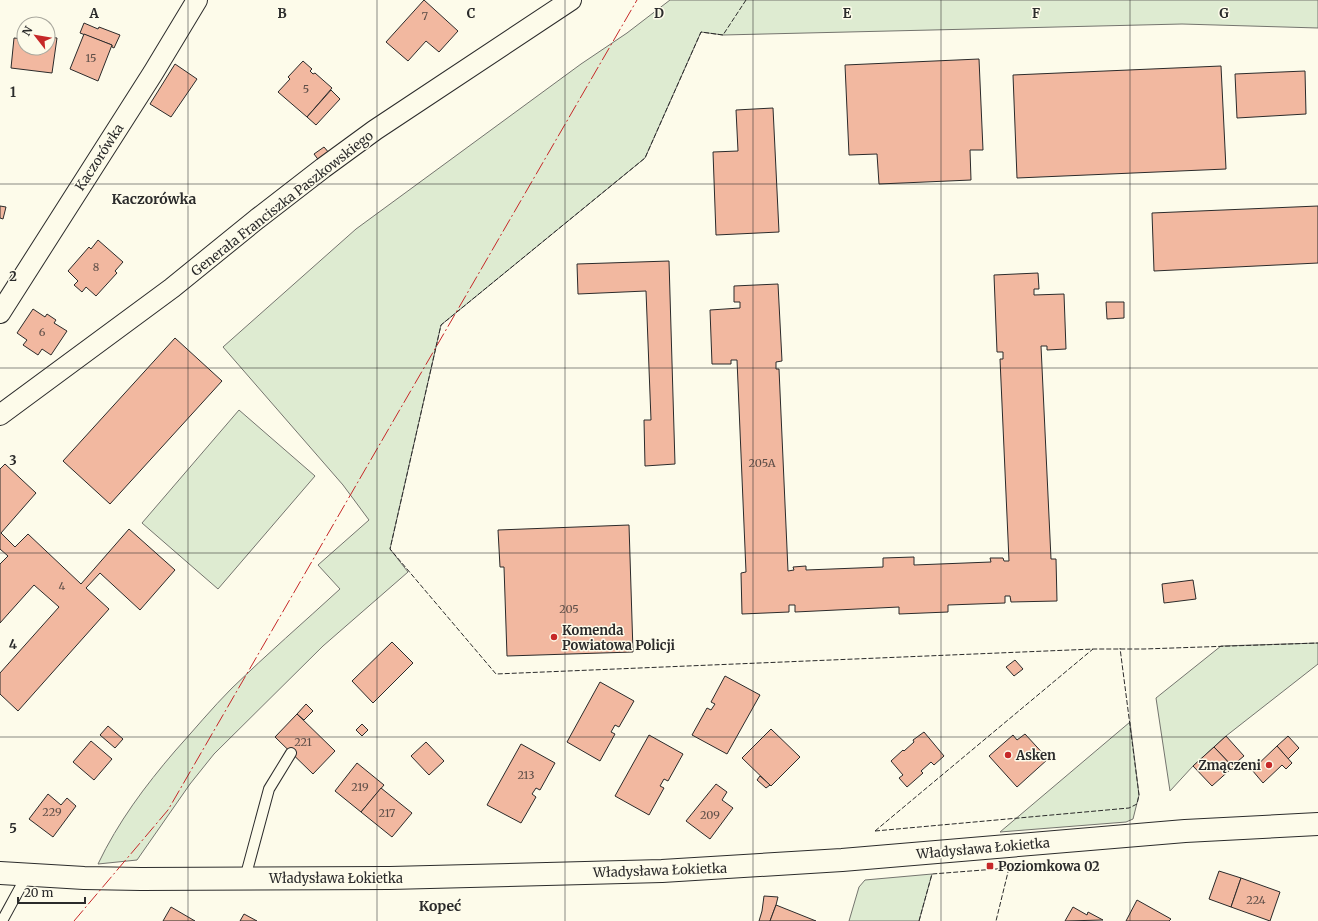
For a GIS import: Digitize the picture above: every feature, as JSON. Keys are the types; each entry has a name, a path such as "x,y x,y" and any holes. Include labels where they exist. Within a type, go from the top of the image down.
{"street":[{"name":"Kaczorówka","path":"0,313 153,73 197,0"},
{"name":"Generała Franciszka Paszkowskiego","path":"0,415 172,288 257,219 375,130 571,0"},
{"name":"Władysława Łokietka","path":"0,873 141,879 390,878 662,871 842,860 1185,831 1318,824"}],"lane":[{"path":"245,878 269,789 291,753"},
{"path":"2,921 27,875"}],"green space":[{"path":"670,0 1318,0 1318,28 1182,24 723,35 701,32 645,158 441,325 390,549 408,572 323,646 214,754 190,784 137,860 98,864 114,834 133,805 175,751 210,711 272,650 340,589 318,565 369,520 343,485 223,347 356,229 581,64 627,33"},
{"path":"239,410 315,476 218,589 142,523"},
{"path":"1318,643 1318,664 1226,736 1193,766 1170,791 1156,698 1221,646"},
{"path":"1130,722 1139,795 1133,819 1126,822 1000,832"},
{"path":"932,874 919,921 849,921 859,887 865,880"}],"building":[{"path":"424,0 458,31 439,52 426,41 408,61 386,42"},
{"path":"84,23 98,29 99,27 120,35 114,48 112,45 80,33"},
{"path":"84,34 112,45 98,81 70,69"},
{"path":"14,38 16,38 16,56 54,56 52,73 11,68"},
{"path":"979,59 983,150 970,150 971,180 879,184 877,154 849,155 845,65"},
{"path":"303,61 312,69 310,71 313,74 315,73 332,88 307,117 278,92 290,79 288,77"},
{"path":"175,64 197,79 171,117 150,104"},
{"path":"1221,66 1226,169 1017,178 1013,75"},
{"path":"1305,71 1306,114 1237,118 1235,74"},
{"path":"331,90 340,99 316,125 307,117"},
{"path":"773,108 779,232 716,235 713,152 738,151 736,110"},
{"path":"324,147 330,154 320,162 314,154"},
{"path":"0,206 6,207 3,219 0,218"},
{"path":"1318,206 1318,263 1154,271 1152,213"},
{"path":"98,240 123,262 115,271 117,273 96,296 86,287 82,292 74,285 78,281 68,271 89,247 91,249"},
{"path":"669,261 675,464 645,466 644,420 651,420 646,291 578,294 577,264"},
{"path":"1038,273 1039,289 1034,289 1034,295 1064,294 1066,349 1047,350 1047,346 1041,346 1051,559 1056,559 1057,601 1011,602 1010,596 1005,596 1005,603 948,605 948,612 899,614 899,607 795,612 795,605 789,605 789,612 742,614 741,573 746,572 737,360 731,360 731,364 712,364 710,310 740,308 740,302 734,302 734,286 778,284 782,361 776,362 776,369 779,369 788,571 794,570 793,567 806,566 806,570 883,567 883,558 914,557 914,565 991,562 990,558 1003,558 1004,561 1009,561 1000,359 1003,359 1003,352 997,352 994,275"},
{"path":"1106,302 1124,302 1124,318 1107,319"},
{"path":"33,309 45,317 47,314 56,320 54,323 67,331 51,355 42,349 38,355 23,345 27,340 17,333"},
{"path":"175,338 222,381 110,504 63,461"},
{"path":"5,464 36,493 1,533 15,547 28,534 81,584 129,529 175,570 140,610 100,573 86,588 109,609 18,711 0,694 0,673 59,607 34,585 0,623 0,564 8,556 0,549 0,469"},
{"path":"629,525 633,652 507,656 504,567 500,567 498,530"},
{"path":"1193,580 1196,599 1164,603 1162,584"},
{"path":"392,642 413,663 373,703 352,681"},
{"path":"1015,660 1023,669 1014,676 1006,667"},
{"path":"725,676 760,695 727,754 692,735 707,708 711,710 715,704 711,702"},
{"path":"600,682 634,701 619,727 615,725 611,732 615,734 600,761 567,742"},
{"path":"306,704 313,711 304,720 297,714"},
{"path":"297,714 335,751 313,774 275,737"},
{"path":"362,724 368,730 362,736 356,730"},
{"path":"108,726 123,739 115,748 100,735"},
{"path":"771,729 800,757 771,786 742,758"},
{"path":"924,732 944,756 934,765 931,762 921,771 923,773 907,787 899,778 903,775 891,761 914,742 913,740"},
{"path":"1025,734 1048,759 1017,787 989,756 1013,735 1017,740"},
{"path":"649,735 683,754 668,781 664,779 660,786 664,788 649,815 615,796"},
{"path":"1226,736 1244,756 1232,766 1214,747"},
{"path":"1288,736 1299,748 1288,759 1277,746"},
{"path":"91,741 112,759 94,780 73,762"},
{"path":"426,742 444,761 429,775 411,756"},
{"path":"521,744 555,763 540,790 536,788 532,794 536,797 521,823 487,805"},
{"path":"1277,746 1292,763 1286,769 1282,765 1263,783 1252,770"},
{"path":"1214,747 1233,767 1212,786 1193,766"},
{"path":"357,763 384,785 361,812 335,791"},
{"path":"760,776 770,785 766,788 757,780"},
{"path":"716,784 727,792 722,800 733,808 710,839 686,821"},
{"path":"381,788 412,813 392,837 361,812"},
{"path":"48,794 61,805 67,798 76,806 53,837 29,819"},
{"path":"1219,871 1241,878 1231,907 1209,899"},
{"path":"1241,878 1280,892 1270,921 1231,907"},
{"path":"764,896 778,897 770,921 759,921"},
{"path":"1137,900 1171,919 1169,921 1126,921"},
{"path":"776,905 816,921 770,921"},
{"path":"171,907 195,921 163,921"},
{"path":"1073,907 1087,915 1088,912 1103,920 1065,921"},
{"path":"244,914 257,921 240,921"}],"fence":[{"path":"746,0 723,35 701,32 645,158 441,325 390,549 496,674 1094,649 1144,649 1318,643"},
{"path":"875,831 1129,808 1137,804 1139,795 1120,648"},
{"path":"875,831 1093,649"},
{"path":"919,921 932,874 1009,868 996,921"}],"power":[{"path":"74,921 168,810 637,0"}],"place":[{"name":"Komenda Powiatowa Policji","path":"554,637"},
{"name":"Asken","path":"1008,755"},
{"name":"Zmączeni","path":"1269,765"},
{"name":"Poziomkowa 02","path":"990,866"}],"district":[{"name":"Kaczorówka","path":"154,199"},
{"name":"Kopeć","path":"440,906"}]}
